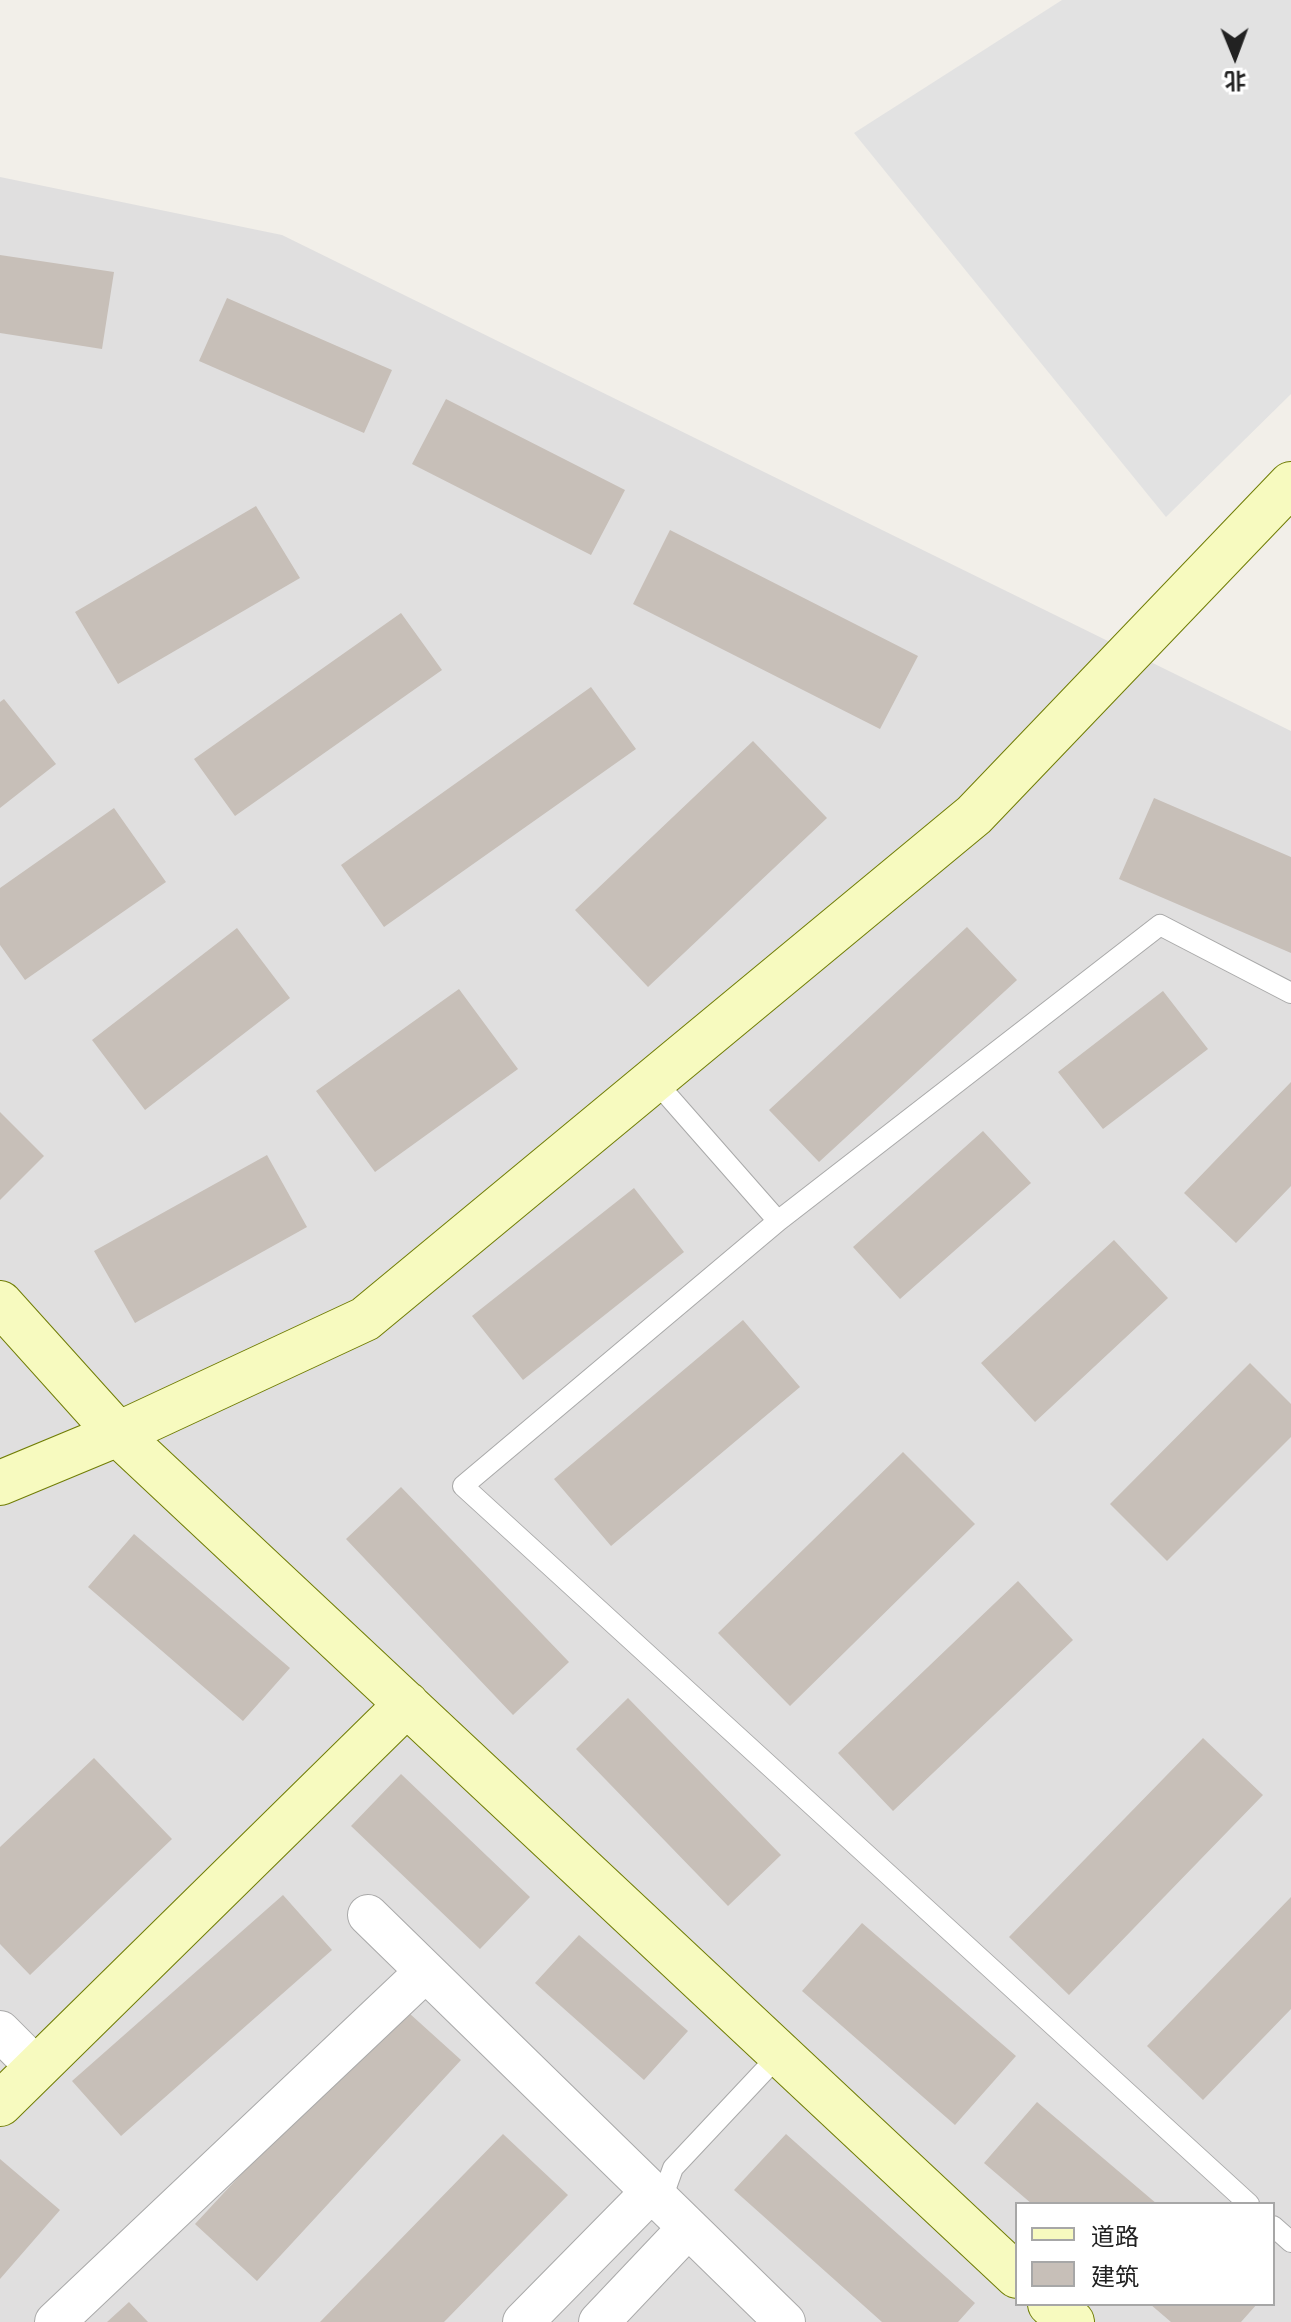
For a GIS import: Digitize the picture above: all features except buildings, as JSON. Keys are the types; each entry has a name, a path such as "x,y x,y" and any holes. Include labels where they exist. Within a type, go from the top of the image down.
{"street":[{"path":"0,1483 118,1434 365,1319 974,815 1291,484"},
{"path":"0,1303 118,1434 1015,2274"},
{"path":"0,2104 407,1704"},
{"path":"368,1915 785,2322"},
{"path":"55,2322 425,1972"},
{"path":"0,2031 37,2068"},
{"path":"523,2322 656,2195"},
{"path":"599,2322 688,2228"},
{"path":"1052,2306 1072,2322"}],"lane":[{"path":"1247,2202 463,1486 778,1221 1160,925 1291,993"},
{"path":"655,1081 778,1221"},
{"path":"656,2195 663,2196 673,2168 780,2054"},
{"path":"1275,2228 1291,2242"}],"shaded area":[{"path":"1062,0 1291,0 1291,394 1166,517 854,133"},
{"path":"0,177 282,235 1291,731 1291,2322 0,2322"}]}
